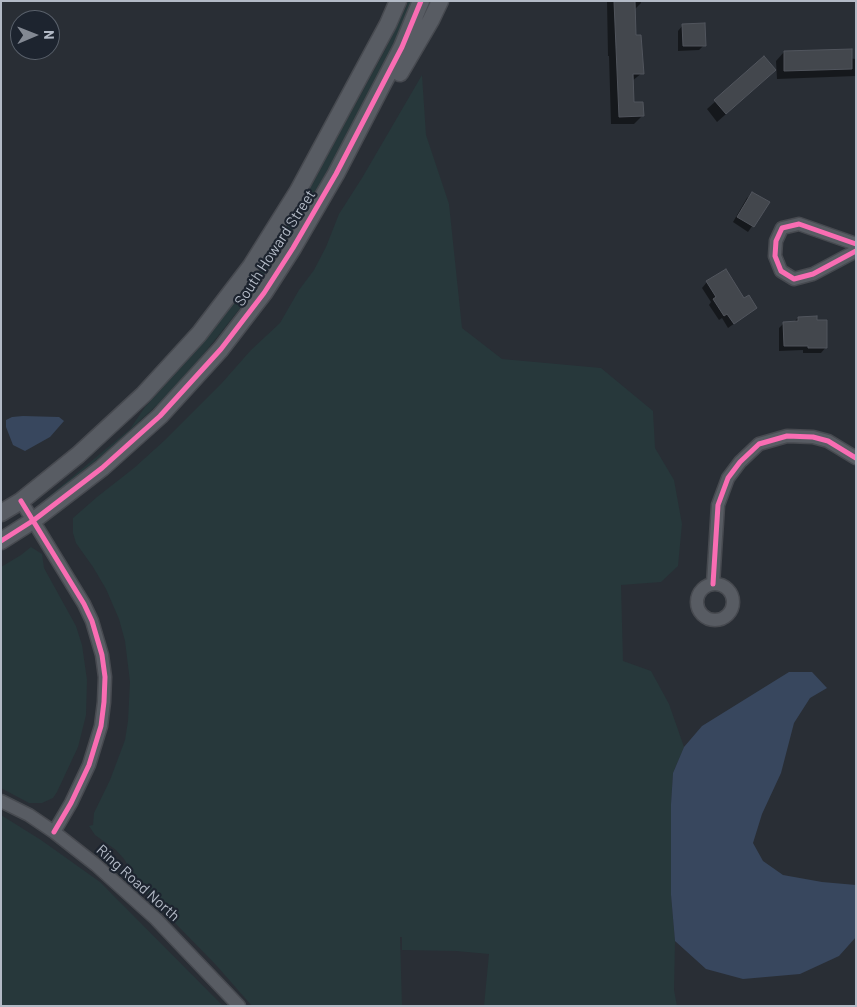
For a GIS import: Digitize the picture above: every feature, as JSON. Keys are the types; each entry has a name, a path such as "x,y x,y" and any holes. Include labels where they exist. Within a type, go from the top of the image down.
{"street":[{"name":"South Howard Street","path":"1,513 21,502 78,455 144,394 199,334 251,266 298,191 388,24 398,1"},
{"name":"South Howard Street","path":"1,541 34,520 102,468 160,416 221,349 264,293 293,248 336,174 402,47 421,1"},
{"path":"336,174 398,77 440,1"},
{"path":"856,244 799,224 782,228 776,241 775,256 781,272 794,279 812,274 856,251"},
{"path":"713,584 718,505 728,478 740,462 760,444 787,436 813,437 828,441 856,458"},
{"path":"21,502 34,520 84,604 92,621 102,655 105,677 104,702 100,726 89,765 71,803 54,832"},
{"name":"Ring Road North","path":"1,800 29,815 54,832 96,865 156,919 238,1006"}],"shaded area":[{"path":"409,1 413,1 403,28 381,73 312,200 260,283 199,360 158,404 103,455 48,499 130,429 145,407 197,350 255,275 298,210 385,50"},
{"path":"422,75 426,135 449,204 462,328 502,359 601,368 653,411 655,448 674,480 682,524 678,566 661,582 621,585 623,661 651,671 669,704 684,747 673,773 671,804 671,895 675,941 674,990 677,1006 484,1006 489,954 402,950 402,937 400,937 402,1006 252,1006 216,965 141,888 124,859 116,850 95,835 89,826 93,825 94,813 110,780 125,740 130,682 125,641 119,619 106,589 76,543 73,533 73,518 165,440 221,384 251,350 280,323 299,290 314,270 326,247 339,214"},
{"path":"31,547 42,554 44,568 76,626 82,645 87,680 86,715 78,747 57,792 53,798 42,803 29,803 1,788 1,567"},
{"path":"1,815 41,840 100,882 223,1006 1,1006"}],"water":[{"path":"12,417 59,417 64,421 50,437 25,451 13,445 6,427 6,420"},
{"path":"789,672 812,672 827,688 810,698 794,723 781,773 762,814 753,843 763,861 783,875 822,882 856,885 856,937 839,956 800,974 743,979 706,969 675,941 671,895 673,773 684,747 702,726"}],"building":[{"path":"614,1 635,1 636,35 641,35 644,74 633,74 634,102 643,102 644,116 619,117"},
{"path":"705,23 706,46 683,46 682,24"},
{"path":"852,49 852,69 784,71 784,51"},
{"path":"764,56 776,70 726,114 714,100"},
{"path":"752,192 770,202 754,227 737,217"},
{"path":"726,269 744,298 749,295 757,308 734,324 727,314 724,316 713,299 716,297 706,281"},
{"path":"817,316 817,320 827,320 827,348 784,346 783,322 798,321 798,317"}],"cycle path":[{"path":"1,541 34,520 102,468 160,416 221,349 264,293 293,248 336,174 402,47 421,1"},
{"path":"856,244 799,224 782,228 776,241 775,256 781,271 794,279 813,274 856,251"},
{"path":"713,584 718,505 728,478 740,462 759,444 787,436 813,437 828,441 856,458"},
{"path":"21,501 84,604 92,621 102,655 105,677 101,726 89,765 71,803 54,832"}]}
